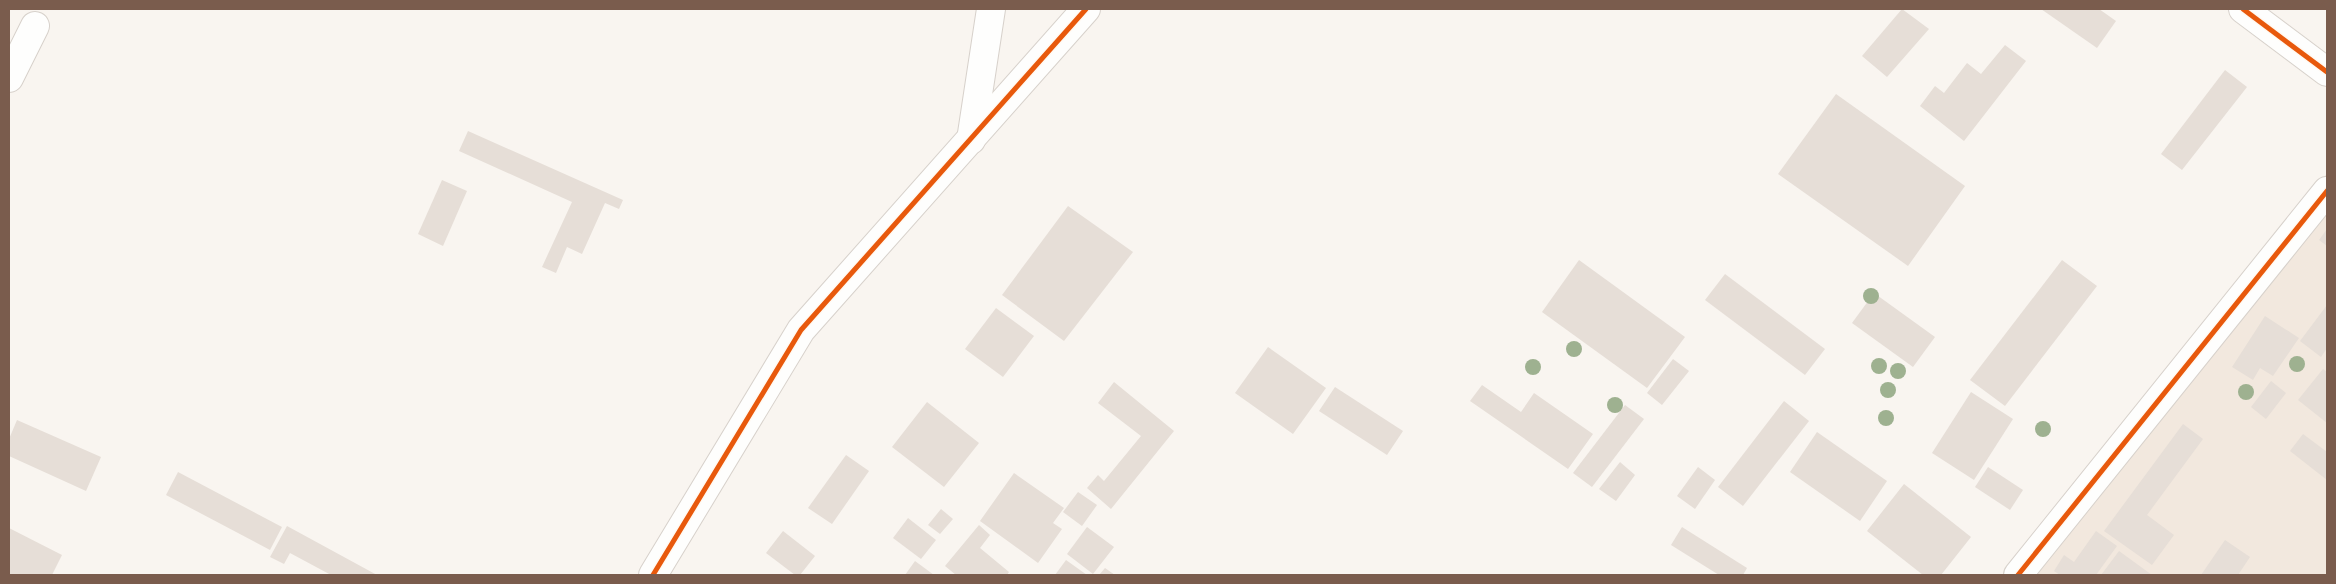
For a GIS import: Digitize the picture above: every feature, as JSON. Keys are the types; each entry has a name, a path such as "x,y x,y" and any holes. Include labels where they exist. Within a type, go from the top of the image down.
{"street":[{"path":"972,140 991,9"},
{"path":"653,575 801,330 972,140 1086,9"},
{"path":"2243,9 2327,72"},
{"path":"9,78 36,26"},
{"path":"2018,575 2327,191"}],"shaded area":[{"path":"2327,173 2327,575 2002,575 2120,459"}],"building":[{"path":"1902,9 1929,29 1887,77 1862,56"},
{"path":"2041,9 2099,9 2116,21 2097,48"},
{"path":"2005,45 2026,61 1964,141 1920,106 1935,86 1944,93 1967,63 1981,74"},
{"path":"2225,70 2247,87 2182,170 2161,154"},
{"path":"1836,94 1965,186 1908,266 1778,174"},
{"path":"468,131 623,200 619,209 605,203 582,254 567,247 556,273 542,267 572,202 459,151"},
{"path":"442,180 467,191 443,246 418,234"},
{"path":"1068,206 1133,252 1064,341 1002,295"},
{"path":"2327,229 2327,246 2319,240"},
{"path":"1579,260 1685,337 1647,388 1542,312"},
{"path":"2062,260 2097,286 2005,406 1970,380"},
{"path":"1725,274 1825,349 1805,375 1705,300"},
{"path":"1874,293 1935,337 1913,367 1852,323"},
{"path":"2327,305 2327,348 2321,357 2300,341"},
{"path":"996,308 1034,336 1003,377 965,349"},
{"path":"2265,316 2299,338 2273,376 2260,368 2253,380 2232,367"},
{"path":"1268,347 1326,388 1293,434 1235,393"},
{"path":"1673,359 1689,371 1662,405 1647,393"},
{"path":"2323,369 2327,372 2327,423 2298,400"},
{"path":"2271,381 2286,393 2266,419 2251,407"},
{"path":"1114,382 1174,431 1111,509 1087,488 1098,475 1104,481 1141,436 1098,403"},
{"path":"1482,385 1521,412 1534,393 1593,434 1568,469 1470,401"},
{"path":"1335,387 1403,431 1387,455 1319,411"},
{"path":"1971,392 2013,419 1974,480 1932,453"},
{"path":"1784,401 1809,421 1743,506 1718,487"},
{"path":"927,402 979,443 944,487 892,447"},
{"path":"1625,405 1644,419 1592,487 1573,473"},
{"path":"17,420 101,457 86,491 9,456 9,439"},
{"path":"2183,424 2203,439 2147,515 2174,535 2152,565 2104,531"},
{"path":"1817,432 1887,481 1860,521 1790,472"},
{"path":"2303,434 2327,452 2327,480 2290,451"},
{"path":"846,455 869,471 832,524 808,508"},
{"path":"1620,462 1635,475 1616,501 1599,489"},
{"path":"1698,467 1715,480 1695,509 1677,496"},
{"path":"1988,467 2023,490 2010,510 1975,487"},
{"path":"178,472 282,527 270,550 166,495"},
{"path":"1014,473 1064,508 1053,523 1062,529 1038,563 980,521"},
{"path":"1904,484 1971,537 1941,575 1923,575 1867,531"},
{"path":"1078,492 1097,505 1082,526 1063,512"},
{"path":"941,509 953,519 940,534 928,525"},
{"path":"908,518 936,540 921,559 893,538"},
{"path":"979,525 990,535 980,548 1009,572 1007,575 956,575 945,566"},
{"path":"287,526 377,575 331,575 290,553 284,564 270,557"},
{"path":"1087,527 1114,547 1093,574 1067,554"},
{"path":"1682,527 1747,568 1743,575 1719,575 1671,545"},
{"path":"9,528 62,555 52,575 9,575"},
{"path":"783,531 815,556 800,575 795,575 766,553"},
{"path":"2096,531 2117,546 2096,575 2060,575 2054,571 2064,555 2074,562"},
{"path":"2225,540 2250,557 2238,575 2201,575"},
{"path":"2119,551 2152,575 2101,575"},
{"path":"1066,560 1087,575 1055,575"},
{"path":"915,561 934,575 905,575"},
{"path":"1105,568 1115,575 1099,575"}],"cycle path":[{"path":"653,575 801,330 1086,9"},
{"path":"2243,9 2327,72"},
{"path":"2018,575 2327,191"}]}
